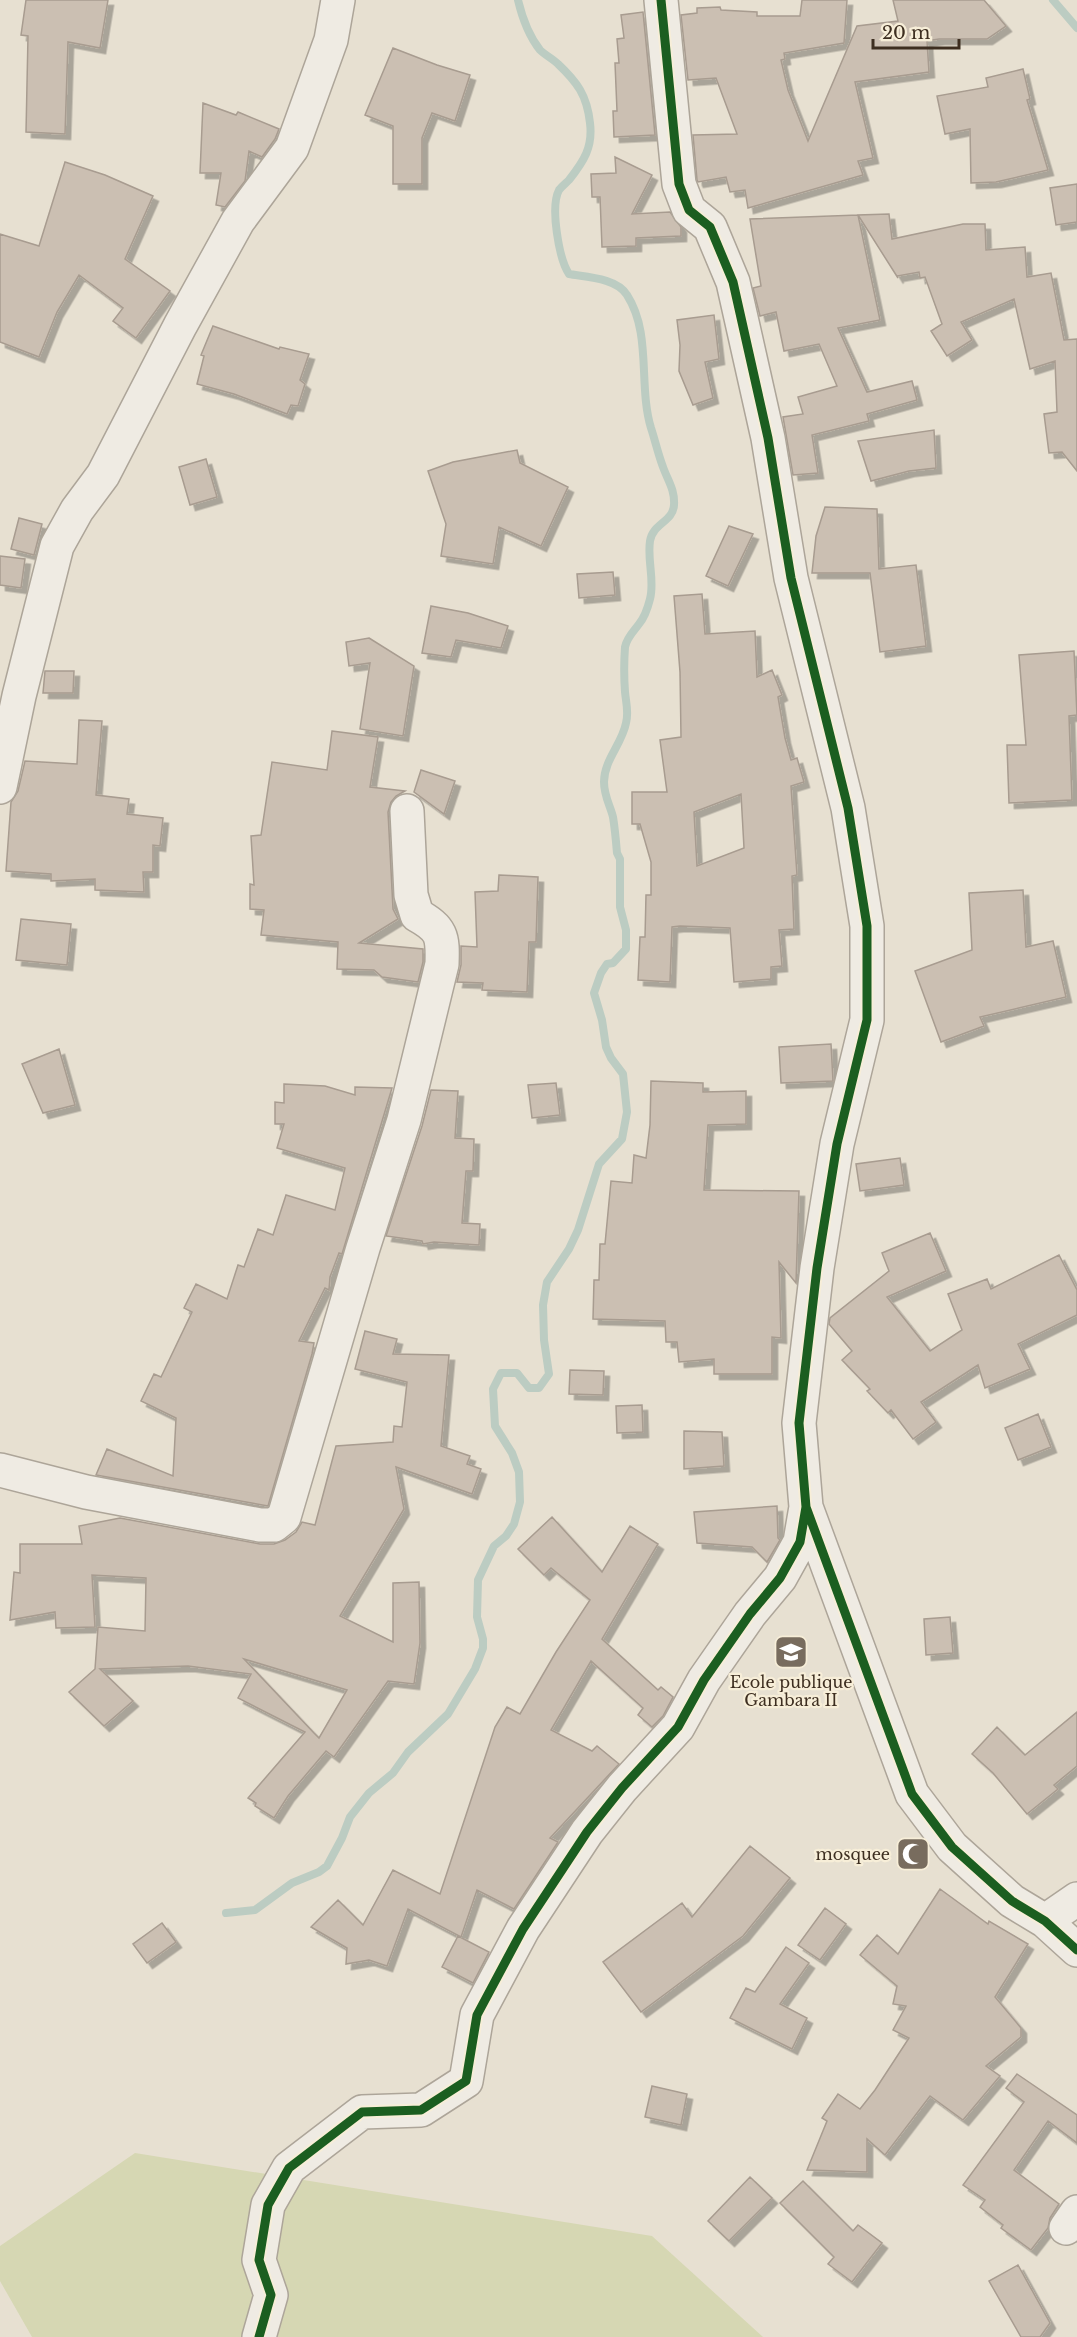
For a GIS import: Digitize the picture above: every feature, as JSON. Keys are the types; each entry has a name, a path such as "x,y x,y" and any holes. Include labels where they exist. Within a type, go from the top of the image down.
{"street":[{"path":"0,787 19,696 57,546 77,510 104,475 180,326 238,221 292,148 331,40 338,0"},
{"path":"259,2337 271,2295 259,2260 262,2238 268,2205 289,2168 362,2112 421,2110 466,2081 477,2015 523,1929 587,1832 622,1788 678,1727 704,1680 750,1614 780,1578 800,1542 806,1507 799,1422 817,1268 835,1155 867,1020 867,926 848,808 791,578 768,438 733,282 710,227 689,210 679,184 661,0"},
{"path":"0,1470 52,1485 260,1525 274,1525 285,1517 363,1248 404,1120 442,964 442,939 433,924 417,915 411,895 407,811"},
{"path":"806,1507 912,1794 952,1847 1012,1901 1045,1921 1077,1950"},
{"path":"1045,1921 1077,1899"}],"green space":[{"path":"135,2153 652,2236 763,2337 32,2337 0,2281 0,2246"}],"building":[{"path":"26,0 108,0 100,48 68,42 65,134 26,132 28,36 21,35"},
{"path":"802,0 847,0 844,43 784,53 785,59 781,60 788,90 808,141 857,26 898,21 893,0 984,0 1006,26 987,39 927,41 929,72 855,82 873,158 858,161 863,175 748,208 745,190 730,192 726,177 698,182 697,180 693,135 737,134 716,78 688,80 681,15 697,13 697,8 720,7 721,10 757,12 757,16 800,16"},
{"path":"643,12 655,135 614,137 613,111 617,111 615,63 619,63 617,39 624,38 621,15"},
{"path":"393,48 470,75 455,121 432,113 422,138 422,184 393,184 393,126 365,115"},
{"path":"1023,69 1030,99 1027,100 1048,170 996,182 971,183 970,129 945,134 937,96 988,87 986,78"},
{"path":"203,103 236,115 238,112 279,129 262,157 249,151 245,181 225,207 216,205 221,173 200,173"},
{"path":"615,157 652,175 632,214 670,212 681,227 681,236 636,238 636,246 602,247 600,197 592,197 591,174 616,173"},
{"path":"65,162 105,175 153,196 125,259 170,291 136,338 113,321 123,308 79,275 57,312 39,357 0,342 0,234 39,246"},
{"path":"1077,184 1077,222 1056,225 1050,188"},
{"path":"889,214 892,239 963,224 985,224 986,250 1025,247 1027,277 1051,273 1064,340 1077,339 1077,471 1062,452 1049,453 1044,414 1057,412 1055,361 1030,369 1014,299 961,322 972,340 947,356 931,331 942,324 925,277 920,278 919,272 897,276 898,278 858,215"},
{"path":"858,215 880,320 838,328 867,392 912,381 917,400 867,414 869,421 812,435 818,473 793,475 783,417 803,414 798,397 837,386 819,344 784,351 776,312 760,316 753,288 761,286 750,219"},
{"path":"714,315 719,359 705,362 713,398 693,405 679,371 680,345 677,320"},
{"path":"213,326 279,349 280,347 309,354 300,380 305,384 298,406 291,405 287,414 234,394 197,384 204,356 201,355"},
{"path":"934,430 936,468 909,471 871,481 858,441"},
{"path":"517,450 520,463 568,487 541,546 499,527 493,564 441,556 446,524 428,471 453,462"},
{"path":"206,459 217,497 190,505 179,467"},
{"path":"825,507 877,509 879,569 916,565 926,646 880,652 870,573 812,573 816,536"},
{"path":"19,518 42,524 34,555 11,549"},
{"path":"729,526 753,534 728,586 706,576"},
{"path":"0,556 25,559 21,588 0,585"},
{"path":"613,572 615,595 579,598 577,574"},
{"path":"702,594 705,634 755,631 757,677 772,670 782,695 778,697 785,738 791,760 797,758 804,782 791,786 797,875 792,876 794,929 779,930 782,966 771,967 771,979 734,982 730,928 680,926 672,927 670,982 638,980 640,937 645,937 646,895 651,895 651,862 640,824 632,824 632,792 667,792 660,740 681,737 680,672 674,596","holes":["741,794 744,848 697,866 694,812"]},
{"path":"431,606 468,613 508,626 501,648 456,640 451,657 422,653"},
{"path":"369,638 414,666 403,736 360,729 370,663 349,666 346,642"},
{"path":"1074,651 1077,715 1069,716 1072,800 1009,803 1007,745 1026,745 1019,655"},
{"path":"45,671 74,671 73,693 43,693"},
{"path":"79,720 102,721 96,795 129,799 127,814 163,818 160,846 153,845 153,872 143,872 144,892 95,890 95,879 51,881 51,874 6,871 11,802 18,791 25,761 77,764"},
{"path":"332,731 378,737 370,787 405,791 391,802 388,812 393,909 398,919 359,943 423,949 423,962 418,982 382,977 374,970 337,969 338,942 261,935 264,910 250,909 250,884 254,885 251,836 261,835 272,762 327,770"},
{"path":"421,770 455,781 444,814 414,792"},
{"path":"499,875 538,877 536,942 529,942 527,992 482,990 483,983 457,982 461,965 461,946 477,947 475,892 498,891"},
{"path":"1023,890 1026,947 1053,941 1066,997 980,1017 984,1026 941,1042 915,971 972,950 969,893"},
{"path":"21,919 71,924 67,965 16,960"},
{"path":"831,1044 833,1081 781,1083 779,1047"},
{"path":"59,1049 75,1105 43,1113 22,1064"},
{"path":"651,1081 703,1083 703,1092 746,1091 746,1124 708,1125 704,1190 799,1191 796,1283 779,1262 781,1338 772,1337 772,1374 714,1374 714,1359 679,1362 677,1342 666,1342 665,1321 593,1319 594,1280 599,1280 600,1244 605,1244 611,1181 632,1183 634,1155 646,1158 650,1125"},
{"path":"556,1083 560,1115 532,1118 528,1085"},
{"path":"284,1084 325,1086 355,1095 355,1087 392,1088 342,1254 339,1253 330,1277 329,1290 325,1288 299,1341 314,1343 312,1354 268,1506 96,1475 107,1449 173,1476 176,1418 141,1401 154,1374 161,1377 192,1312 184,1308 196,1284 227,1299 238,1265 244,1267 258,1229 273,1235 286,1195 335,1210 345,1168 277,1148 284,1124 275,1124 275,1102 284,1103"},
{"path":"431,1090 458,1091 455,1138 474,1139 473,1171 466,1171 462,1223 480,1224 479,1245 434,1242 423,1244 422,1241 386,1236 422,1126"},
{"path":"900,1158 904,1185 860,1191 856,1164"},
{"path":"930,1233 946,1271 887,1297 930,1351 962,1330 948,1294 987,1279 991,1289 1059,1255 1077,1290 1077,1315 1018,1344 1030,1369 985,1388 978,1365 921,1402 936,1422 913,1439 891,1410 888,1413 867,1391 870,1389 842,1360 852,1351 829,1324 830,1318 889,1271 882,1253"},
{"path":"365,1331 397,1339 393,1354 449,1355 441,1446 470,1456 467,1464 481,1469 472,1494 396,1467 404,1509 340,1616 393,1642 393,1583 419,1582 420,1643 414,1684 388,1681 334,1757 326,1751 288,1796 274,1818 255,1806 256,1803 248,1798 305,1732 238,1698 251,1674 188,1666 100,1669 133,1701 104,1726 69,1692 95,1669 98,1627 145,1631 146,1578 92,1575 95,1627 56,1628 55,1612 10,1620 14,1572 20,1573 20,1544 82,1544 79,1526 120,1518 260,1544 274,1544 285,1540 296,1532 302,1522 315,1525 336,1446 393,1442 394,1426 402,1427 407,1382 355,1369","holes":["244,1659 347,1690 319,1738"]},
{"path":"570,1370 604,1371 603,1395 569,1394"},
{"path":"642,1405 643,1432 617,1433 616,1406"},
{"path":"1038,1414 1051,1447 1018,1460 1005,1428"},
{"path":"684,1431 722,1432 724,1466 684,1469"},
{"path":"777,1506 778,1538 780,1540 767,1562 752,1547 697,1543 694,1512"},
{"path":"552,1517 602,1572 630,1526 658,1544 602,1639 658,1690 661,1687 673,1697 663,1716 652,1727 638,1715 643,1708 591,1661 551,1730 592,1751 597,1746 619,1764 550,1838 558,1842 514,1909 477,1890 461,1937 408,1909 387,1966 369,1960 346,1964 347,1948 311,1927 338,1900 363,1925 393,1870 440,1894 495,1727 507,1707 520,1714 590,1600 551,1568 544,1575 518,1549"},
{"path":"950,1617 953,1653 926,1655 924,1619"},
{"path":"1077,1712 1077,1766 1054,1785 1058,1789 1027,1814 993,1773 972,1754 997,1727 1025,1755"},
{"path":"750,1846 790,1878 743,1936 641,2012 603,1962 682,1903 692,1917"},
{"path":"940,1889 988,1924 989,1921 1028,1944 995,1997 1021,2028 1021,2037 986,2066 1000,2076 963,2120 930,2096 885,2155 867,2139 867,2172 807,2170 827,2121 822,2118 838,2094 860,2109 909,2038 893,2030 906,2006 893,2004 897,1986 860,1955 877,1935 898,1954"},
{"path":"825,1908 846,1924 820,1960 798,1945"},
{"path":"162,1923 176,1942 147,1963 133,1944"},
{"path":"458,1936 489,1952 473,1983 442,1967"},
{"path":"786,1947 809,1963 780,2004 807,2018 792,2049 730,2018 746,1988 755,1992"},
{"path":"1017,2074 1077,2115 1077,2143 1048,2121 1014,2170 1059,2204 1050,2218 1048,2228 1031,2250 1001,2228 1003,2225 980,2207 985,2200 963,2185 1024,2102 1006,2088"},
{"path":"652,2086 687,2094 681,2125 645,2117"},
{"path":"750,2177 772,2198 729,2241 708,2221"},
{"path":"803,2181 853,2231 858,2225 882,2243 852,2282 828,2264 834,2257 780,2203"},
{"path":"1018,2265 1050,2323 1040,2337 1021,2337 989,2281"}],"waterway":[{"path":"226,1913 255,1910 292,1883 319,1872 327,1866 350,1817 369,1793 393,1773 408,1752 448,1714 475,1669 483,1648 477,1617 478,1580 494,1546 506,1536 514,1524 520,1502 519,1472 512,1453 495,1426 493,1389 501,1373 517,1373 529,1388 539,1388 549,1374 544,1340 543,1305 547,1282 569,1249 578,1230 599,1164 622,1139 627,1112 623,1074 606,1047 602,1020 594,993 607,964 613,963 626,949 626,930 620,907 620,859 604,782 607,766 624,731 627,719 624,681 625,647 629,637 643,619 650,599 652,585 650,541 655,530 673,511 674,500 647,412 642,343 635,310 627,295 616,285 601,279 569,274 565,267 557,233 556,198 559,190 583,160 589,147 591,132 589,113 576,83 536,45 526,26 518,0"},
{"path":"1053,0 1077,28"}],"cycle path":[{"path":"661,0 679,184 689,210 710,227 733,282 768,438 791,578 848,808 867,926 867,1020 837,1144 817,1268 799,1423 806,1507 912,1794 952,1847 1012,1901 1045,1921 1077,1950"},
{"path":"259,2337 271,2295 259,2260 268,2205 289,2168 362,2112 421,2110 466,2081 477,2015 523,1929 587,1832 622,1788 678,1727 704,1680 750,1614 780,1578 800,1542 806,1507"}],"place":[{"name":"Ecole publique Gambara II","path":"791,1652"},
{"name":"mosquee","path":"913,1854"}]}
